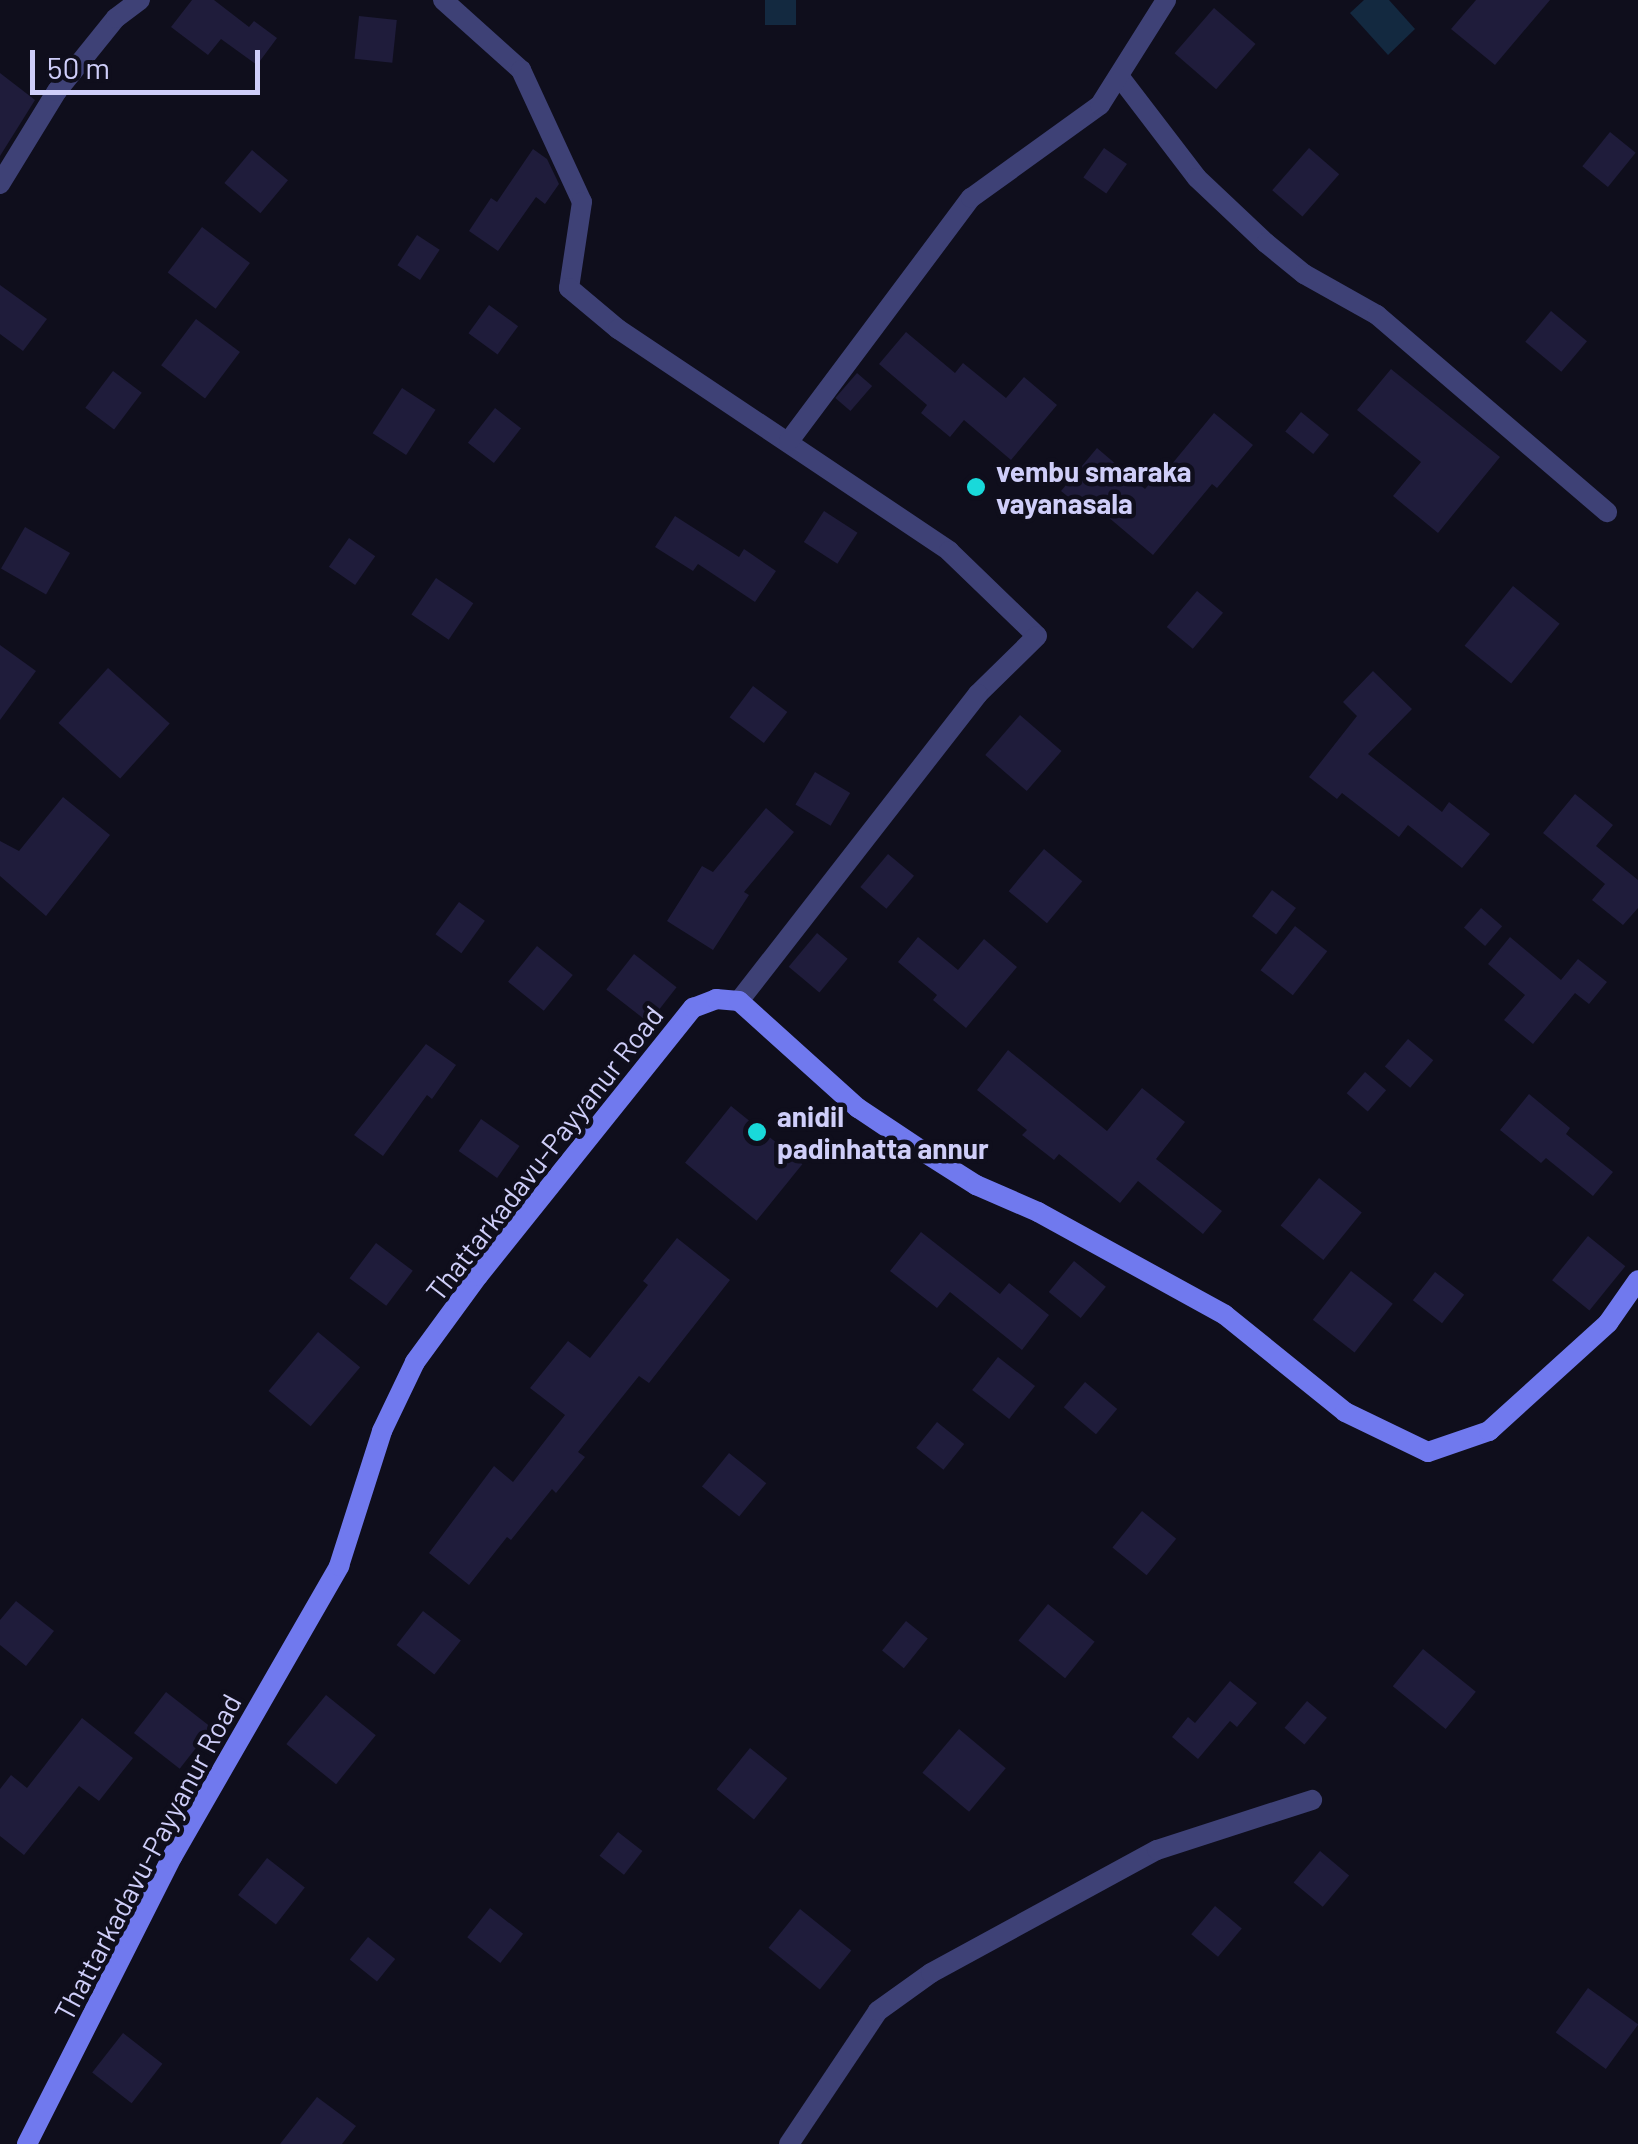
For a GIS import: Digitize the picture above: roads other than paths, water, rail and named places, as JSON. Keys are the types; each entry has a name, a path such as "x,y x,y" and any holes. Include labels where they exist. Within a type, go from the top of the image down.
{"main road":[{"name":"Thattarkadavu-Payyanur Road","path":"26,2144 172,1857 339,1566 382,1431 416,1362 478,1276 694,1008 716,999 739,1001"},
{"path":"739,1001 858,1108 924,1152 976,1185 1038,1212 1224,1314 1344,1412 1428,1452 1489,1431 1608,1323 1638,1280"}],"street":[{"path":"0,184 57,92 116,18 140,0"},
{"path":"444,0 521,70 582,202 569,288 618,328 949,551 1037,636 978,694 739,1001"},
{"path":"788,441 971,198 1100,105 1166,0"},
{"path":"1118,76 1197,178 1266,243 1304,274 1377,316 1608,512"},
{"path":"790,2144 878,2011 931,1973 1157,1850 1312,1800"}],"water":[{"path":"765,0 796,0 796,25 765,25"},
{"path":"1364,0 1389,0 1415,29 1388,55 1350,13"}],"place":[{"name":"vembu smaraka vayanasala","path":"976,487"},
{"name":"anidil padinhatta annur","path":"757,1132"}]}
